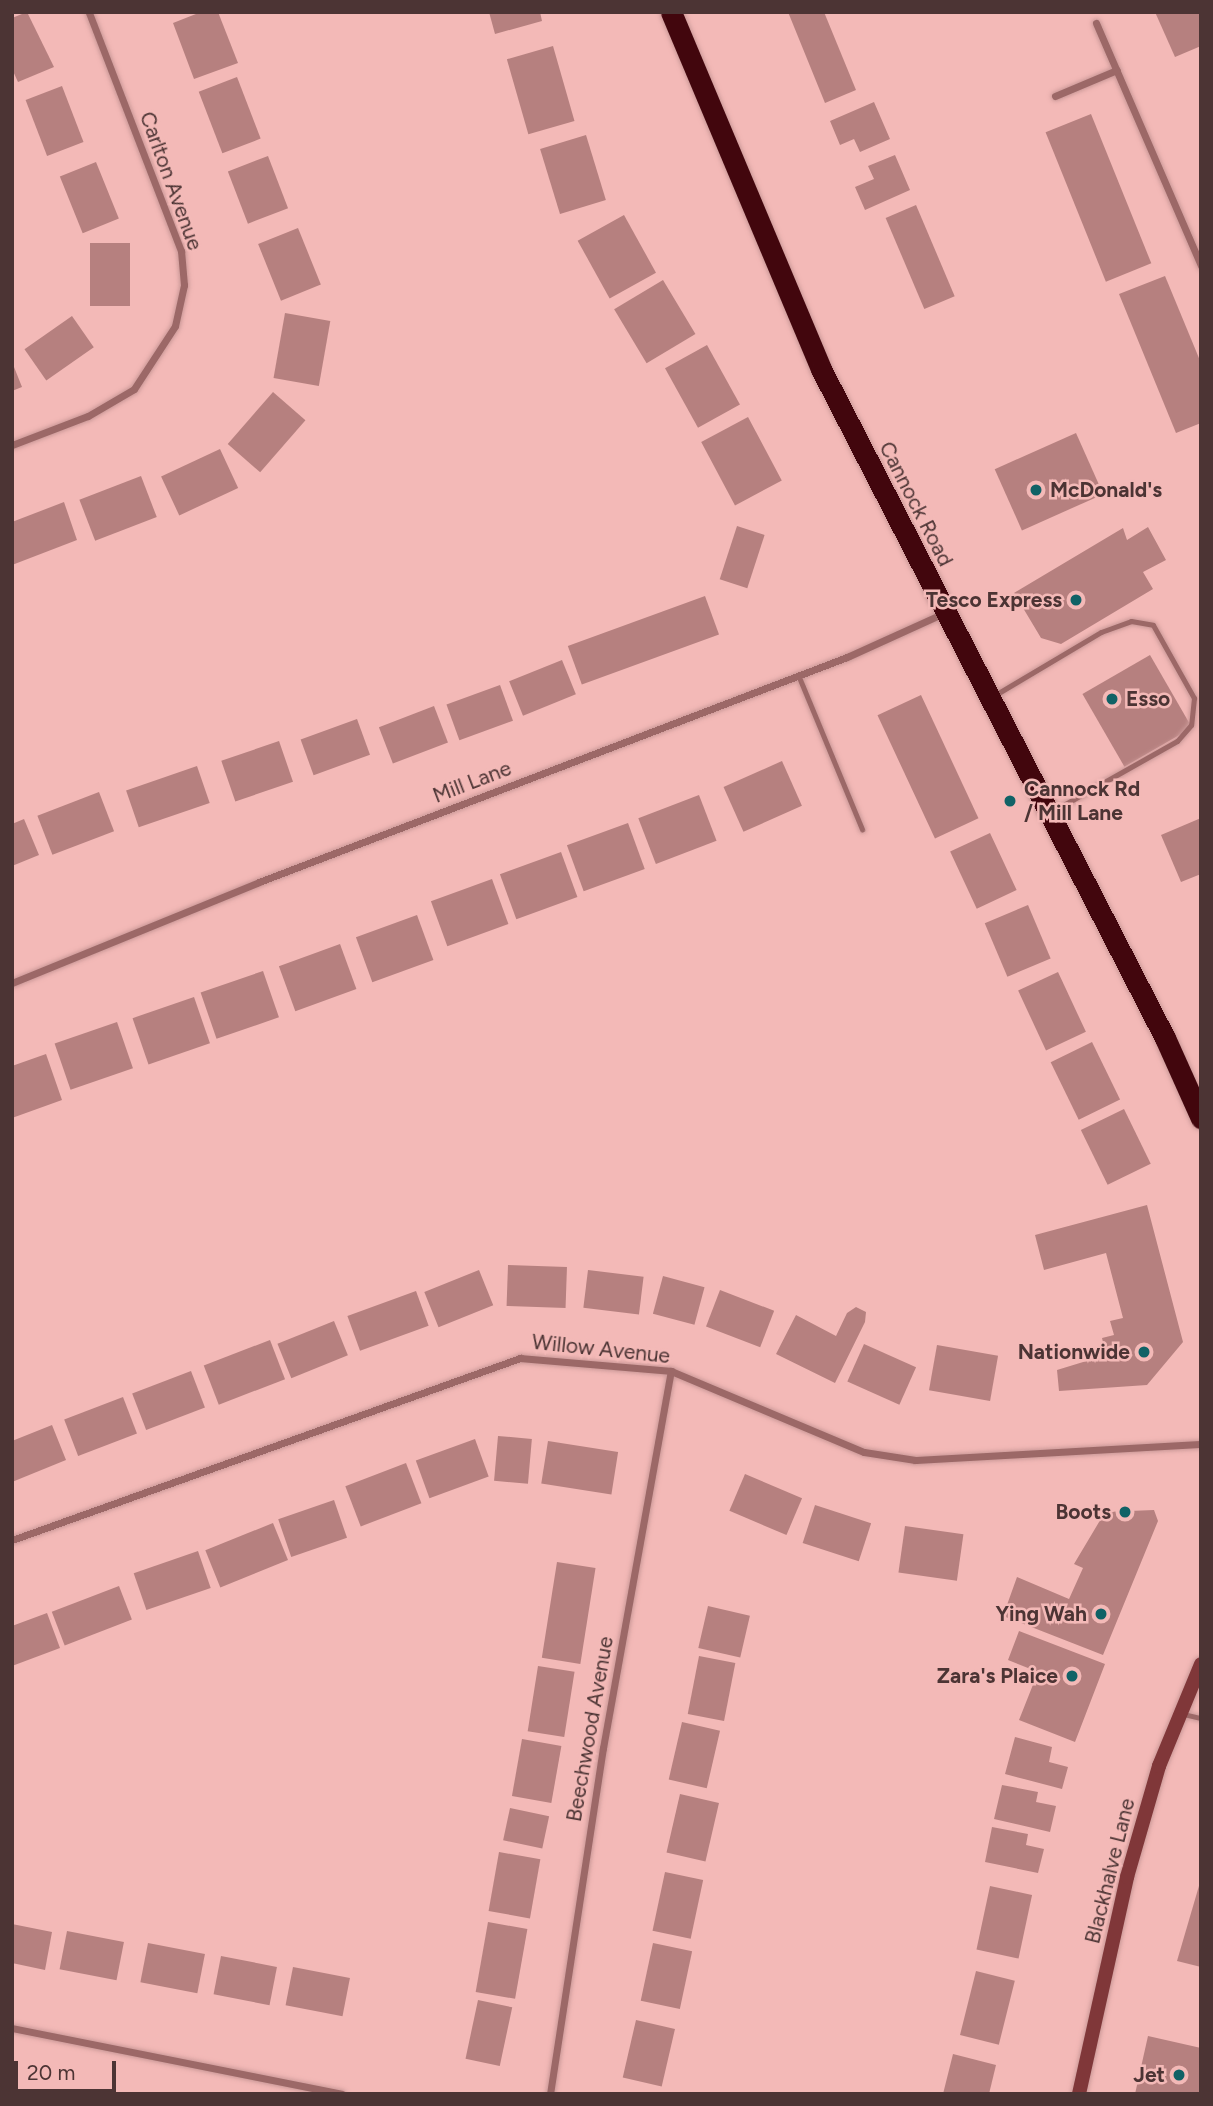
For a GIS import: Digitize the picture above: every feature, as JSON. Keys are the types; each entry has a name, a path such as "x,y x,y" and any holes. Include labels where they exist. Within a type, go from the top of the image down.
{"highway":[{"name":"Cannock Road","path":"671,12 821,369 944,613 1051,813 1165,1038 1201,1118"}],"main road":[{"name":"Blackhalve Lane","path":"1079,2094 1127,1877 1180,1713 1201,1664"}],"street":[{"name":"Carlton Avenue","path":"12,445 88,416 134,389 175,326 184,285 181,251 89,12"},
{"path":"1096,23 1201,266"},
{"path":"1055,96 1117,69"},
{"name":"Mill Lane","path":"12,983 259,882 799,677 944,613"},
{"name":"Willow Avenue","path":"12,1541 520,1358 671,1371 864,1452 915,1460 1201,1444"},
{"name":"Beechwood Avenue","path":"550,2094 603,1748 671,1371"},
{"path":"12,2028 341,2094"}],"lane":[{"path":"990,698 1101,632 1131,621 1153,625 1194,698 1191,725 1177,741 1051,813"},
{"path":"799,677 862,830"},
{"path":"1180,1713 1201,1718"}],"building":[{"path":"27,12 54,67 18,82 12,69 12,18"},
{"path":"201,12 218,12 238,63 194,79 173,23"},
{"path":"489,12 540,12 542,21 495,34"},
{"path":"788,12 824,12 856,90 825,103"},
{"path":"1155,12 1201,12 1201,46 1175,57"},
{"path":"553,46 574,121 528,134 507,59"},
{"path":"237,77 261,139 222,153 199,92"},
{"path":"62,86 84,142 47,156 26,100"},
{"path":"874,102 890,139 860,152 854,139 840,145 830,121"},
{"path":"1091,114 1151,263 1106,282 1046,132"},
{"path":"586,135 606,200 560,214 540,149"},
{"path":"895,155 910,190 865,210 855,187 874,179 868,166"},
{"path":"268,156 288,208 248,224 228,171"},
{"path":"96,162 119,219 83,233 60,177"},
{"path":"916,205 955,296 924,309 886,218"},
{"path":"624,215 656,273 610,298 578,241"},
{"path":"298,228 321,285 281,301 258,244"},
{"path":"90,243 130,243 130,306 90,306"},
{"path":"1165,276 1201,363 1201,423 1176,433 1119,294"},
{"path":"663,280 695,334 647,363 614,309"},
{"path":"285,313 330,321 319,386 274,378"},
{"path":"72,316 94,347 46,380 24,349"},
{"path":"707,345 740,404 698,428 665,368"},
{"path":"12,362 22,387 12,391"},
{"path":"273,392 305,420 260,472 228,444"},
{"path":"748,417 782,481 735,505 701,442"},
{"path":"1076,433 1103,494 1022,530 995,469"},
{"path":"220,449 238,488 179,515 161,476"},
{"path":"141,476 157,517 95,541 79,500"},
{"path":"64,502 77,540 12,565 12,522"},
{"path":"737,526 765,535 747,588 720,579"},
{"path":"1148,527 1166,560 1143,572 1153,589 1061,644 1041,638 1014,593 1123,528 1127,540"},
{"path":"705,596 719,635 582,684 568,646"},
{"path":"1150,655 1192,728 1124,767 1082,694"},
{"path":"562,660 576,694 523,716 509,681"},
{"path":"500,685 513,721 459,740 446,704"},
{"path":"921,695 978,818 935,839 877,715"},
{"path":"434,706 448,742 393,764 379,727"},
{"path":"357,719 370,755 314,775 301,740"},
{"path":"279,741 293,782 235,802 221,761"},
{"path":"782,761 802,806 743,832 724,787"},
{"path":"197,766 210,803 139,827 126,790"},
{"path":"99,792 114,831 52,855 37,816"},
{"path":"699,795 717,841 656,864 638,818"},
{"path":"1201,818 1201,874 1181,882 1161,835"},
{"path":"24,819 39,855 12,866 12,824"},
{"path":"628,823 645,869 584,891 567,845"},
{"path":"990,833 1017,890 977,909 950,852"},
{"path":"561,852 577,897 516,919 500,874"},
{"path":"492,879 508,924 447,946 431,901"},
{"path":"1028,905 1051,958 1007,977 985,923"},
{"path":"417,915 433,960 372,982 356,937"},
{"path":"340,944 356,989 295,1011 279,966"},
{"path":"263,971 279,1017 217,1039 201,992"},
{"path":"1058,972 1086,1032 1046,1050 1018,991"},
{"path":"194,997 210,1043 148,1064 133,1018"},
{"path":"117,1022 133,1068 71,1090 55,1043"},
{"path":"1092,1042 1120,1100 1079,1120 1051,1062"},
{"path":"46,1054 62,1100 12,1118 12,1066"},
{"path":"1124,1109 1151,1164 1108,1185 1081,1130"},
{"path":"1147,1205 1183,1342 1147,1385 1059,1391 1057,1370 1106,1355 1102,1338 1114,1335 1110,1321 1123,1318 1106,1253 1044,1270 1035,1235"},
{"path":"508,1265 567,1267 566,1308 507,1306"},
{"path":"479,1270 493,1305 439,1327 424,1292"},
{"path":"588,1270 644,1277 639,1315 583,1308"},
{"path":"663,1276 705,1287 694,1325 653,1314"},
{"path":"720,1290 774,1311 760,1347 706,1326"},
{"path":"416,1291 429,1326 360,1351 347,1316"},
{"path":"856,1307 866,1312 865,1322 835,1383 776,1354 796,1315 836,1336 847,1313"},
{"path":"334,1321 348,1355 291,1378 277,1344"},
{"path":"270,1340 285,1379 219,1405 204,1365"},
{"path":"864,1344 916,1367 899,1405 847,1381"},
{"path":"937,1345 998,1356 990,1401 929,1390"},
{"path":"191,1371 205,1407 146,1430 132,1394"},
{"path":"123,1397 137,1433 78,1456 64,1420"},
{"path":"52,1425 66,1460 12,1482 12,1441"},
{"path":"498,1436 532,1439 528,1484 494,1481"},
{"path":"475,1439 489,1477 429,1498 416,1461"},
{"path":"548,1441 618,1452 611,1495 541,1483"},
{"path":"406,1463 421,1503 361,1526 345,1486"},
{"path":"745,1474 802,1498 786,1535 729,1511"},
{"path":"334,1500 347,1538 291,1557 278,1519"},
{"path":"815,1505 871,1523 859,1561 803,1543"},
{"path":"1154,1510 1158,1521 1103,1655 1003,1616 1017,1577 1069,1599 1083,1568 1074,1564 1105,1512"},
{"path":"273,1523 288,1560 220,1587 205,1550"},
{"path":"905,1526 963,1534 957,1581 898,1573"},
{"path":"198,1551 211,1588 146,1610 134,1573"},
{"path":"557,1562 596,1568 580,1664 542,1658"},
{"path":"119,1586 132,1620 65,1645 52,1612"},
{"path":"708,1606 750,1616 740,1658 698,1648"},
{"path":"47,1613 60,1648 12,1666 12,1626"},
{"path":"1019,1631 1105,1664 1075,1742 1019,1720 1038,1672 1008,1660"},
{"path":"699,1656 735,1663 724,1721 688,1714"},
{"path":"538,1666 575,1672 564,1737 528,1731"},
{"path":"682,1722 720,1731 707,1788 669,1779"},
{"path":"1015,1737 1052,1747 1049,1762 1068,1767 1062,1789 1005,1774"},
{"path":"522,1739 561,1746 551,1803 512,1796"},
{"path":"1002,1785 1038,1792 1036,1802 1056,1806 1050,1832 994,1819"},
{"path":"680,1794 719,1803 705,1861 667,1852"},
{"path":"510,1808 549,1816 542,1849 503,1840"},
{"path":"992,1827 1028,1834 1026,1845 1044,1849 1038,1873 985,1862"},
{"path":"499,1852 540,1859 530,1918 489,1911"},
{"path":"665,1872 703,1880 691,1939 653,1931"},
{"path":"1201,1879 1201,1967 1177,1961"},
{"path":"990,1886 1032,1895 1019,1959 976,1950"},
{"path":"488,1922 527,1929 515,1999 476,1992"},
{"path":"12,1924 52,1932 45,1970 12,1963"},
{"path":"67,1931 124,1942 116,1980 60,1969"},
{"path":"148,1943 205,1954 197,1993 140,1982"},
{"path":"653,1943 692,1951 680,2009 641,2001"},
{"path":"221,1956 277,1967 270,2005 214,1994"},
{"path":"293,1967 350,1978 342,2016 286,2005"},
{"path":"976,1971 1015,1981 999,2045 960,2035"},
{"path":"478,2000 512,2007 500,2066 466,2059"},
{"path":"636,2020 675,2029 662,2086 623,2077"},
{"path":"1148,2036 1201,2048 1201,2094 1135,2094"},
{"path":"953,2054 996,2065 989,2094 943,2094"}],"place":[{"name":"McDonald's","path":"1036,490"},
{"name":"Tesco Express","path":"1076,600"},
{"name":"Esso","path":"1112,699"},
{"name":"Cannock Rd / Mill Lane","path":"1010,801"},
{"name":"Nationwide","path":"1144,1352"},
{"name":"Boots","path":"1125,1512"},
{"name":"Ying Wah","path":"1101,1614"},
{"name":"Zara's Plaice","path":"1072,1676"},
{"name":"Jet","path":"1179,2075"}]}
